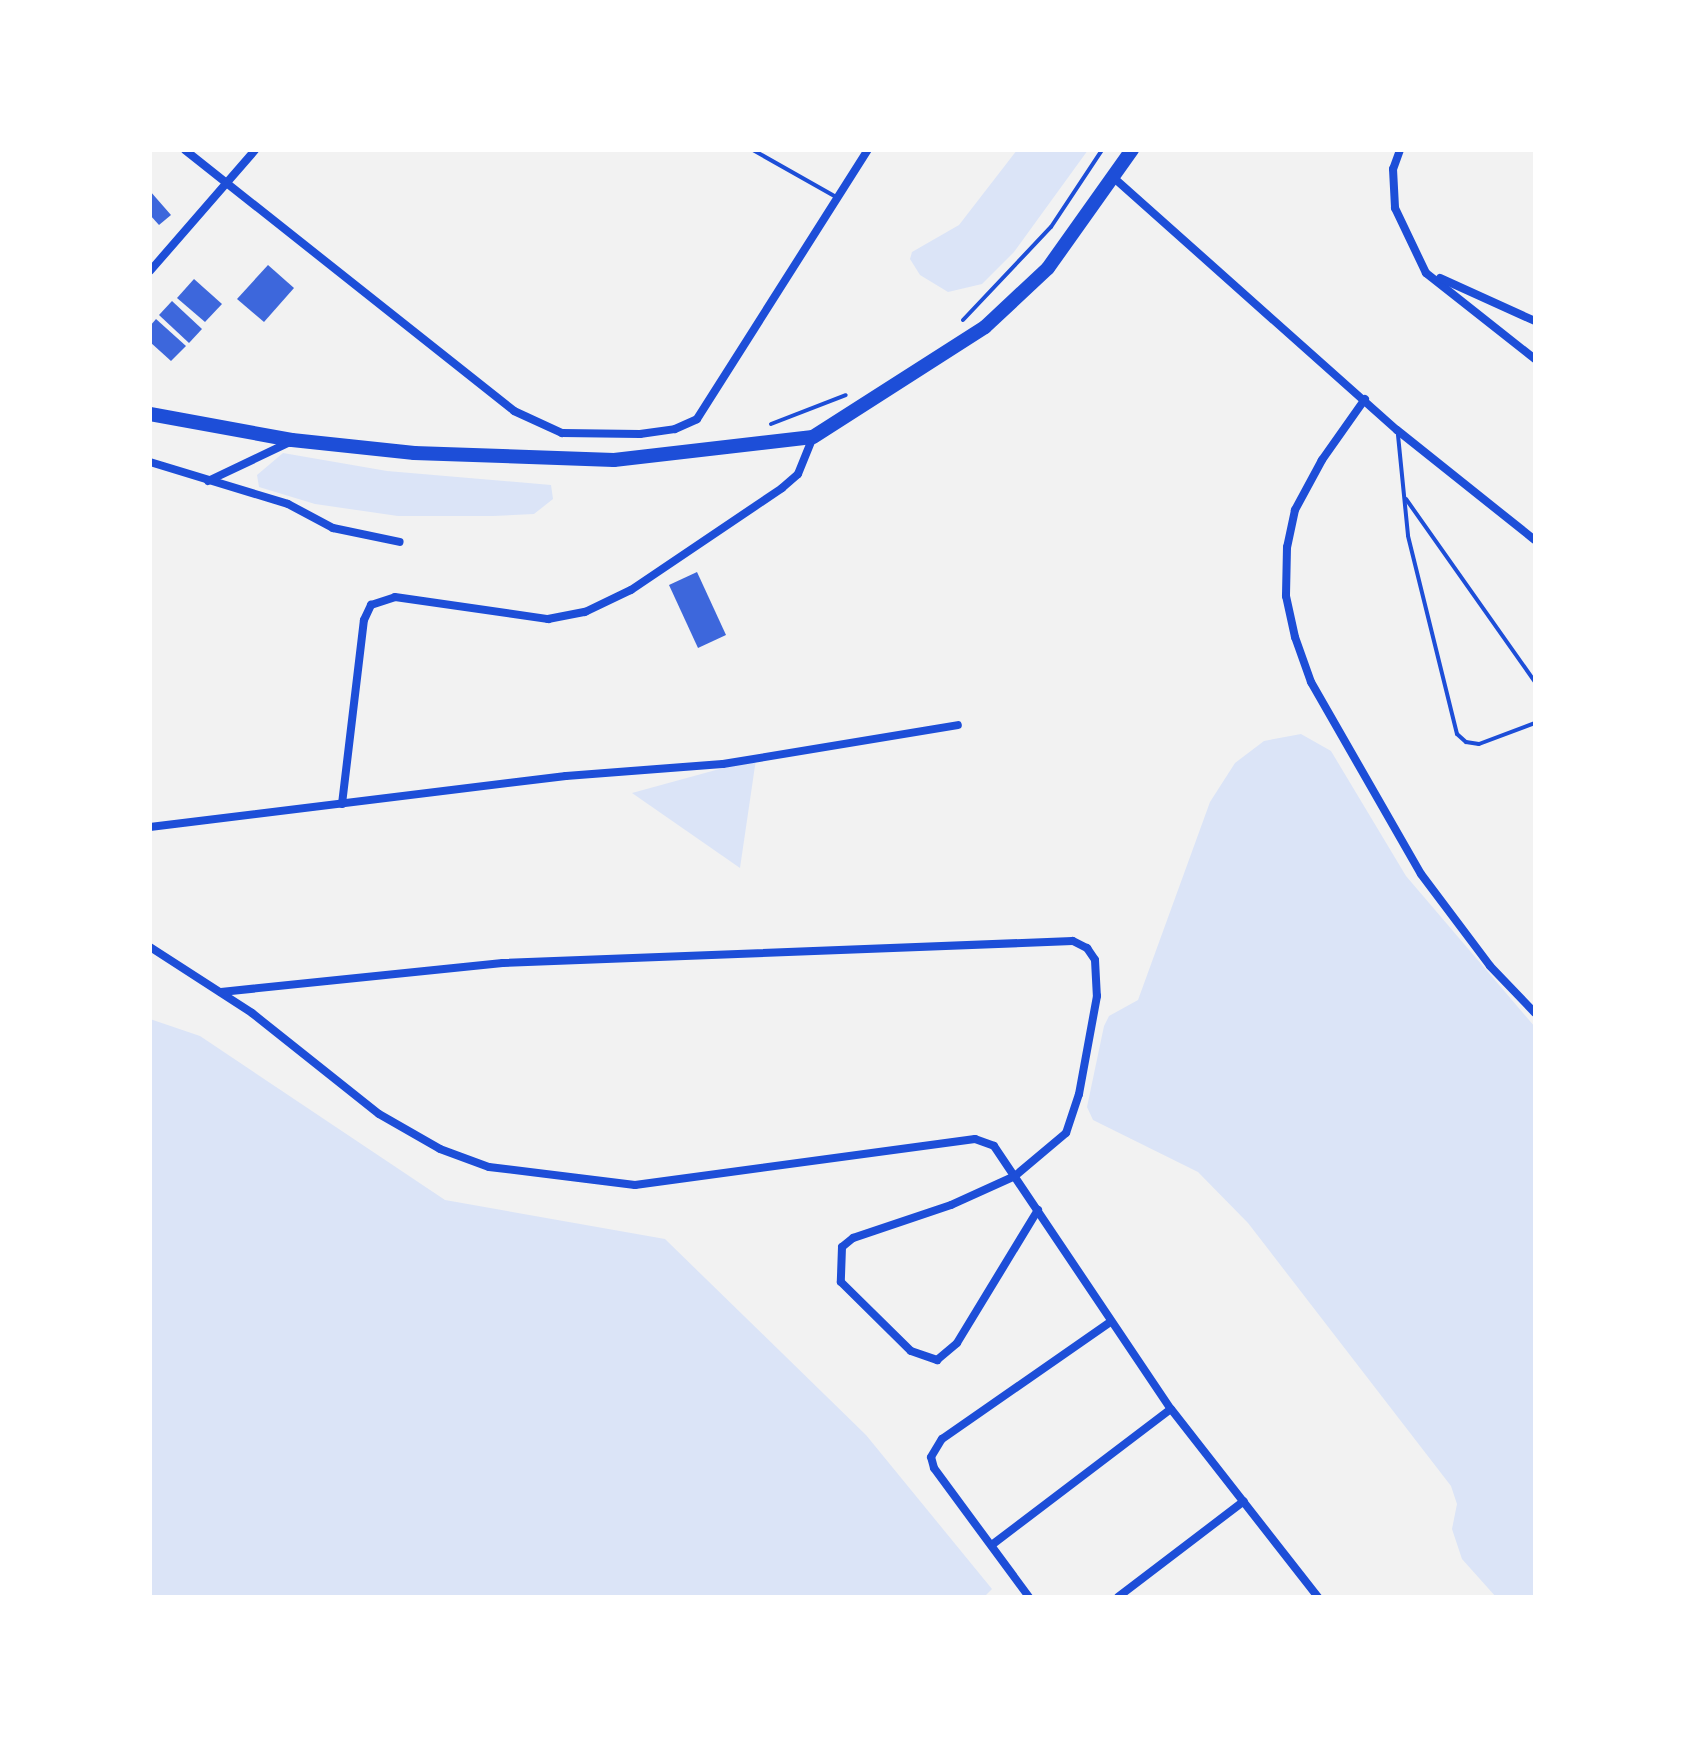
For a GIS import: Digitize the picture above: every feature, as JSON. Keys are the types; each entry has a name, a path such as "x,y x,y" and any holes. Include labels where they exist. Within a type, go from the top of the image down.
{"highway":[{"path":"150,414 292,440 414,453 614,460 812,437 985,327 1048,268 1132,150"}],"street":[{"path":"185,150 514,411 562,433 640,434 675,430 696,419 868,150"},
{"path":"150,271 255,150"},
{"path":"1400,150 1392,169 1395,208 1426,273 1535,359"},
{"path":"1114,178 1397,430 1535,540"},
{"path":"1426,273 1535,321"},
{"path":"1365,400 1322,460 1296,510 1287,547 1286,596 1294,637 1311,682 1420,874 1490,966 1535,1012"},
{"path":"342,804 364,620 371,605 380,599 412,598 548,620 585,612 631,590 782,488 798,474 812,437"},
{"path":"208,481 292,440"},
{"path":"150,462 288,504 333,528 400,542"},
{"path":"150,827 566,776 739,762 958,725"},
{"path":"221,992 503,964 1073,941 1086,948 1095,960 1097,996 1076,1106 1066,1133 1016,1176 951,1205 853,1238 842,1247 841,1282 912,1351 937,1360 957,1343 1038,1210"},
{"path":"150,947 221,992 378,1114 440,1149 489,1167 635,1184 975,1140 994,1146 1171,1409 1318,1597"},
{"path":"1029,1597 934,1468 931,1457 942,1439 1110,1322"},
{"path":"992,1544 1171,1409"},
{"path":"1118,1597 1244,1501"}],"lane":[{"path":"753,150 836,197"},
{"path":"1397,430 1425,617 1457,734 1466,742 1479,744 1535,723"},
{"path":"1404,496 1535,682"}],"path":[{"path":"950,329 1051,227 1102,150"},
{"path":"754,427 788,420 858,390"}],"shaded area":[{"path":"1017,150 1088,150 1014,252 982,284 948,292 920,275 910,259 912,252 959,225"},
{"path":"283,453 387,471 551,485 553,499 534,514 493,516 398,516 315,504 259,487 257,475"},
{"path":"1301,734 1331,751 1406,876 1535,1027 1535,1597 1496,1597 1462,1559 1452,1529 1457,1504 1451,1486 1248,1223 1198,1172 1093,1120 1087,1107 1104,1026 1109,1016 1138,1000 1210,802 1235,763 1264,741"},
{"path":"756,759 740,868 632,793"},
{"path":"150,1019 200,1036 445,1200 665,1239 866,1435 992,1589 984,1597 150,1597"}],"building":[{"path":"150,191 171,215 159,225 150,215"},
{"path":"268,265 294,288 264,322 237,299"},
{"path":"194,279 222,304 205,322 177,298"},
{"path":"172,301 202,329 189,343 159,315"},
{"path":"156,319 186,346 171,361 150,342 150,326"},
{"path":"697,572 726,635 698,648 669,585"}]}
